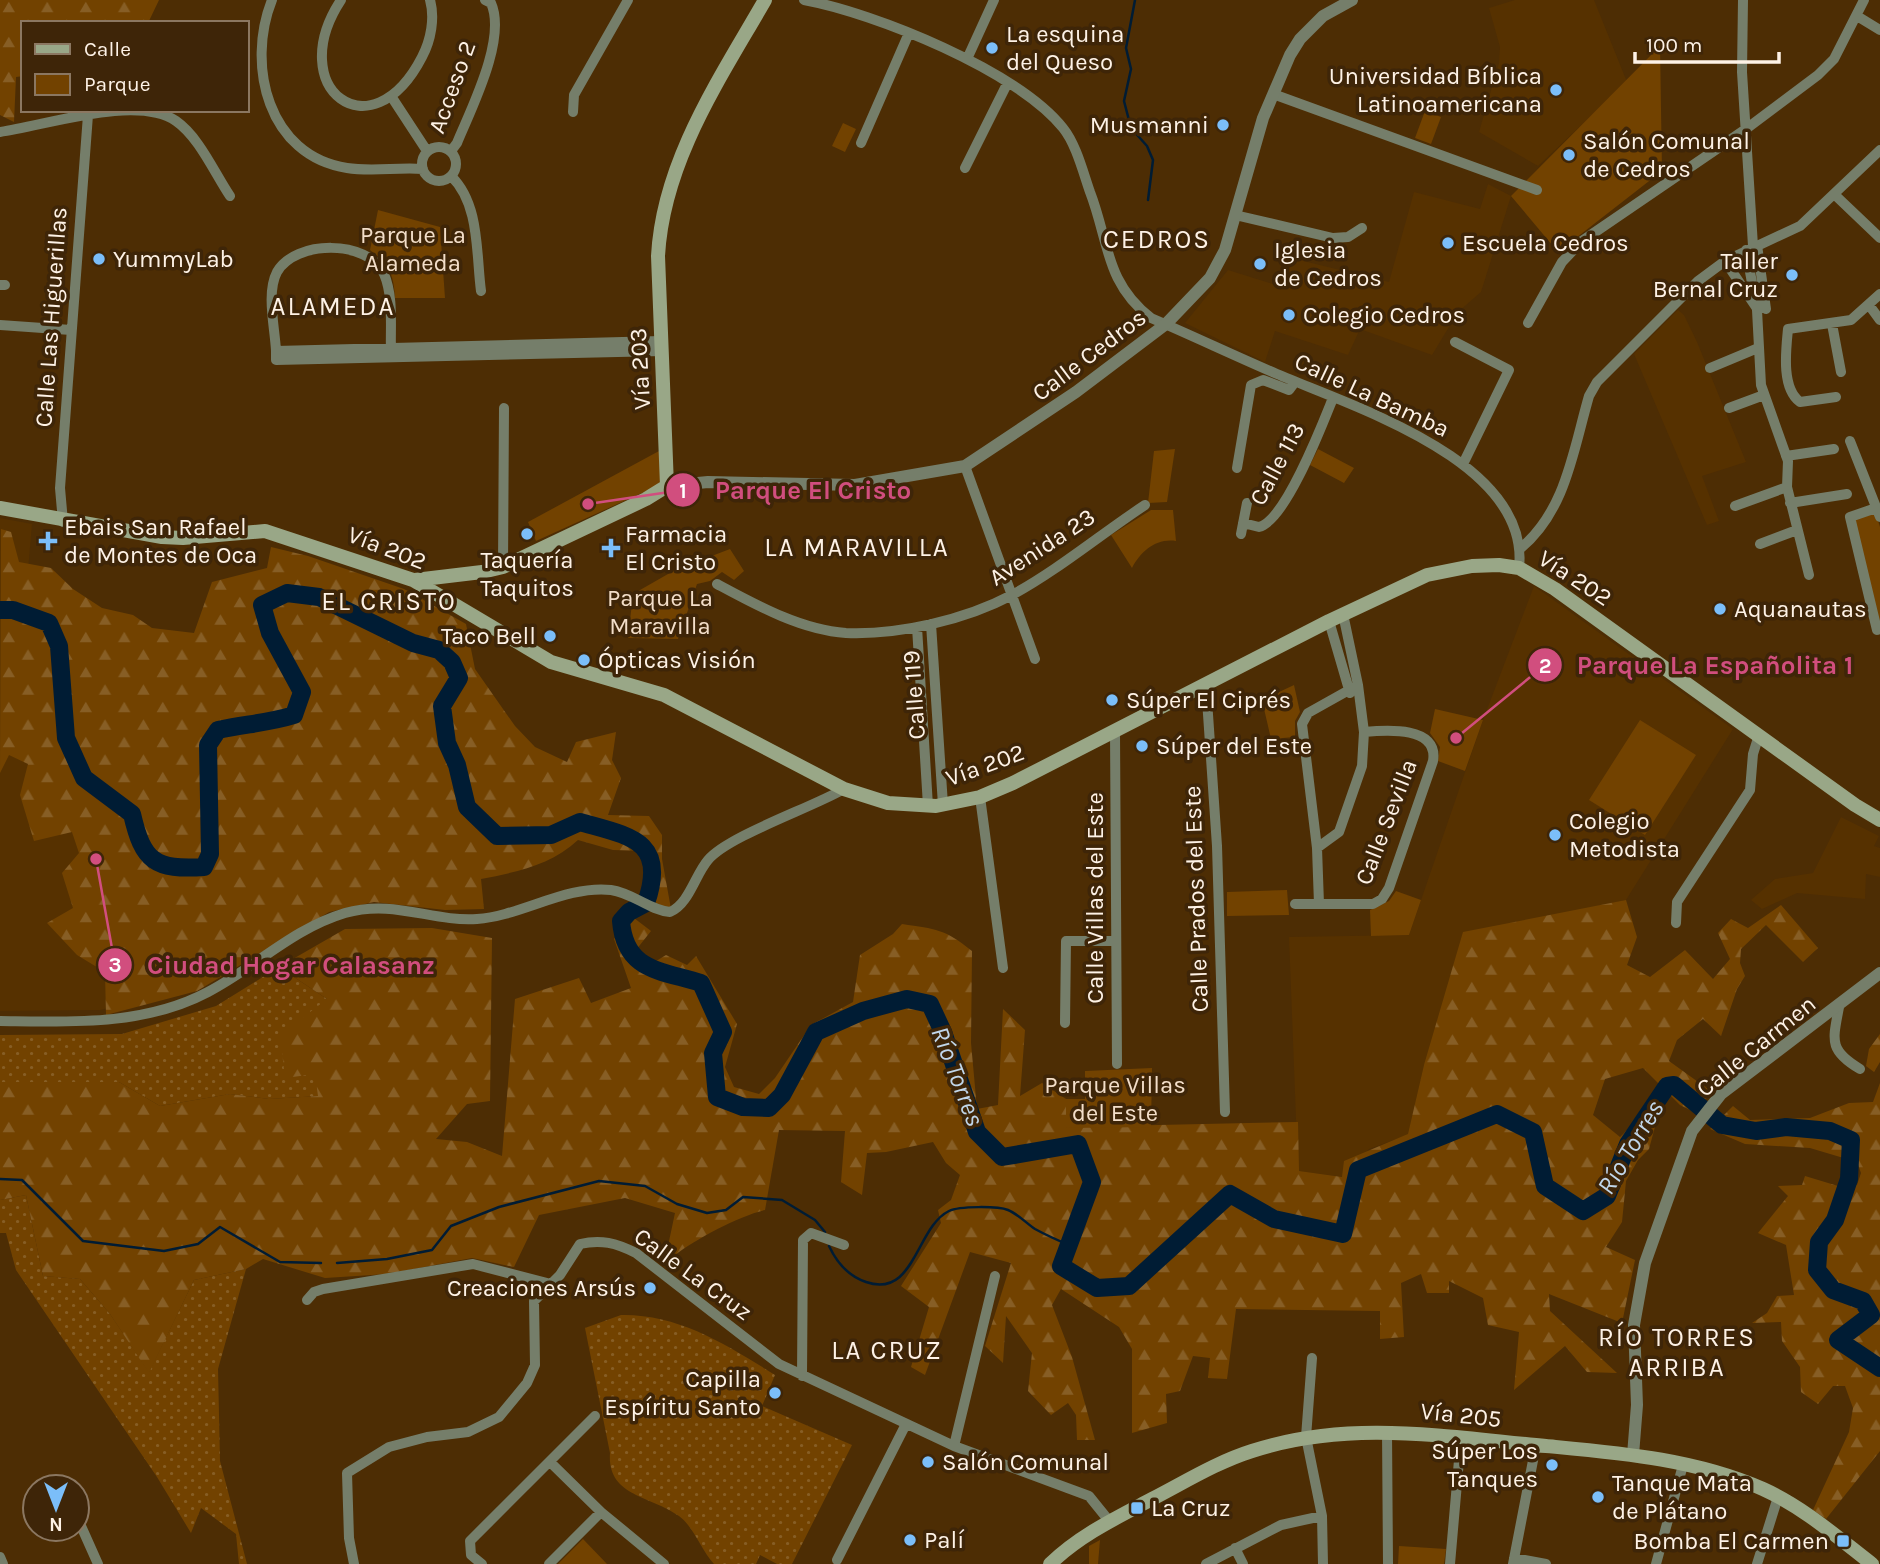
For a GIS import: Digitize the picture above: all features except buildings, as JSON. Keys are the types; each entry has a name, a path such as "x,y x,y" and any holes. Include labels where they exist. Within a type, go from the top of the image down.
{"main road":[{"name":"Vía 203","path":"667,486 658,256 660,226 669,187 724,71 765,0"},
{"path":"413,580 460,575 503,566 646,499 667,486"},
{"name":"Vía 202","path":"0,508 63,522 183,538 265,531 413,580 456,603 551,663 664,695 844,789 888,803 936,805 980,797 1343,614 1427,575 1472,566 1519,568 1555,589 1855,805 1880,820"},
{"path":"456,603 455,583 460,575"},
{"name":"Vía 205","path":"1050,1564 1076,1540 1216,1465 1250,1451 1306,1437 1387,1431 1633,1455 1713,1469 1778,1497 1811,1517 1872,1564"}],"street":[{"path":"271,0 264,24 262,82 275,118 286,134 311,155 347,168 423,169 435,180 451,176 456,166 451,151 436,147 428,152 423,159 423,169"},
{"path":"341,0 326,28 323,43 326,83 332,93 352,105 375,104 391,96 415,70 426,50 432,27 430,0"},
{"name":"Acceso 2","path":"451,151 457,143 489,60 495,21 491,3 485,0"},
{"path":"573,112 574,95 628,0"},
{"name":"Calle La Bamba","path":"804,0 844,8 967,58 1044,108 1065,130 1091,194 1110,264 1119,286 1139,309 1166,324 1436,446 1463,464 1502,503 1515,524 1521,548"},
{"path":"967,58 994,0"},
{"path":"1743,0 1742,72 1752,247 1762,309 1758,348 1764,396 1786,456 1790,503 1809,575"},
{"path":"1528,323 1563,261 1582,241 1746,129 1818,75 1834,59 1864,0"},
{"name":"Calle Cedros","path":"667,486 708,482 855,485 965,466 1055,407 1166,324 1210,278 1225,250 1253,148 1273,94 1300,39 1323,16 1347,1"},
{"path":"1857,16 1880,30"},
{"path":"861,143 909,33"},
{"path":"965,168 1007,83"},
{"path":"1273,94 1537,190"},
{"path":"391,96 428,152"},
{"path":"0,132 88,115 120,112"},
{"path":"141,112 160,114 176,121 190,135 230,196"},
{"name":"Calle Las Higuerillas","path":"63,522 60,488 88,115"},
{"path":"1519,568 1521,548 1543,527 1561,496 1589,396 1597,382 1698,281 1725,261 1800,226 1880,150"},
{"path":"451,176 461,185 470,203 481,291"},
{"path":"1835,195 1880,238"},
{"path":"1235,215 1333,238 1348,237 1362,228"},
{"path":"391,353 388,288 383,271 371,258 355,251 303,251 289,259 278,270 273,292 276,351 391,353 661,346"},
{"path":"1725,261 1762,309"},
{"path":"1836,397 1800,402 1793,397 1787,373 1788,329 1854,320 1880,294"},
{"path":"1869,305 1880,320"},
{"path":"1832,324 1842,372"},
{"path":"0,326 71,330"},
{"path":"1455,342 1509,370 1463,464"},
{"path":"1710,368 1758,348"},
{"path":"1237,468 1251,385 1263,380 1289,390 1295,382"},
{"path":"1729,408 1764,396"},
{"name":"Calle 113","path":"1247,503 1242,529 1259,527 1272,521 1308,458 1332,398"},
{"path":"503,566 504,408"},
{"path":"1850,441 1878,512 1850,517 1877,630 1880,629"},
{"path":"1786,456 1834,449"},
{"path":"965,466 1035,659"},
{"path":"1735,506 1787,487"},
{"path":"1790,503 1847,494"},
{"name":"Avenida 23","path":"717,584 788,618 846,633 917,627 965,615 1012,595 1145,505"},
{"path":"1760,544 1797,530"},
{"path":"1343,614 1353,687"},
{"path":"1317,848 1336,836 1342,827 1363,766 1364,732 1359,703 1329,621"},
{"name":"Calle 119","path":"931,624 936,805"},
{"name":"Calle 119","path":"917,627 936,805"},
{"name":"Calle Prados del Este","path":"1206,685 1217,846 1225,1112"},
{"path":"1318,904 1317,848 1302,724 1308,713 1353,687"},
{"name":"Calle Villas del Este","path":"1115,731 1117,1064"},
{"name":"Calle Sevilla","path":"1295,904 1365,905 1382,899 1433,761 1433,749 1425,738 1401,732 1364,732"},
{"path":"1675,923 1677,902 1750,790 1753,754 1759,735"},
{"path":"0,1021 109,1020 167,1009 219,986 292,935 348,912 393,908 475,919 597,890 630,895 670,912 680,906 709,859 727,845 815,806 844,789"},
{"path":"980,797 1003,968"},
{"path":"1065,1023 1066,942 1115,941"},
{"name":"Calle Carmen","path":"1633,1455 1637,1405 1634,1325 1645,1263 1682,1152 1701,1118 1717,1099 1880,973"},
{"path":"1839,1007 1835,1047 1843,1059 1860,1069"},
{"path":"802,1377 803,1240 811,1233 844,1245"},
{"name":"Calle La Cruz","path":"354,1564 349,1538 347,1473 389,1447 427,1437 468,1432 499,1417 527,1383 535,1365 532,1308 538,1294 551,1284 580,1244 595,1240 617,1243 636,1253 779,1364 802,1377 954,1446 1089,1496 1110,1522"},
{"path":"307,1300 314,1292 323,1289 382,1282 454,1265 496,1268 551,1284"},
{"path":"954,1446 995,1276"},
{"path":"1312,1358 1306,1437 1322,1516 1323,1564"},
{"path":"482,1564 471,1555 470,1541 595,1416"},
{"path":"837,1560 906,1424"},
{"path":"1387,1431 1388,1564"},
{"path":"1450,1564 1461,1437"},
{"path":"1536,1445 1514,1561 1546,1564"},
{"path":"550,1462 601,1511 664,1564"},
{"path":"1656,1564 1683,1465"},
{"path":"1757,1564 1778,1497"},
{"path":"549,1564 601,1511"},
{"path":"1206,1564 1281,1525 1322,1516"},
{"path":"89,1543 98,1564"},
{"path":"1235,1548 1243,1564"},
{"path":"0,1557 3,1564"}],"shaded area":[{"name":"Universidad Bíblica Latinoamericana","path":"1515,0 1594,0 1627,82 1538,166 1479,132 1499,63 1500,47 1489,8"},
{"path":"1488,184 1511,196 1481,292 1458,312 1432,355 1360,329 1348,355 1275,331 1265,362 1185,323 1228,270 1282,287 1291,258 1389,282 1414,192 1480,209"},
{"path":"1678,310 1684,315 1697,342 1746,462 1702,476 1719,521 1707,525 1634,354"},
{"path":"0,518 32,524 28,571 160,996 100,1010 0,1011"},
{"name":"Colegio Metodista","path":"1534,586 1733,729 1626,900 1585,909 1424,1065 1408,1135 1369,1149 1343,1177 1298,1171 1289,937 1409,935 1483,720"},
{"path":"1841,817 1879,836 1874,846 1880,848 1880,877 1866,874 1865,899 1797,893 1762,909 1751,900 1775,879 1813,873"}],"green space":[{"path":"0,0 159,0 149,21 21,21 21,76 16,77 14,122 0,115"},
{"path":"1660,46 1662,171 1558,252 1511,196"},
{"path":"1425,111 1441,117 1431,144 1415,138"},
{"path":"843,123 856,129 845,152 832,146"},
{"name":"Parque La Alameda","path":"378,210 440,227 445,298 395,298 389,271 382,260 370,250"},
{"path":"1175,449 1167,502 1148,503 1154,451"},
{"path":"1318,449 1354,468 1344,483 1310,465"},
{"path":"659,451 661,481 655,487 536,541 528,522"},
{"path":"1151,510 1173,510 1176,541 1162,542 1150,547 1132,568 1111,535"},
{"path":"1875,511 1880,527 1880,625 1854,518"},
{"path":"1,529 11,532 19,562 51,568 73,589 102,608 133,615 152,628 194,633 212,582 267,568 271,547 308,556 404,589 466,624 475,669 515,726 535,747 567,762 576,742 616,732 612,760 621,778 608,815 649,816 662,835 662,859 671,909 653,907 648,851 613,850 578,840 557,856 545,861 481,879 484,909 445,910 374,902 329,912 197,991 106,1015 105,972 77,955 47,923 73,908 62,873 79,853 72,832 34,841 20,795 28,764 9,755 0,773"},
{"name":"Parque La Maravilla","path":"730,549 744,571 734,580 722,572 710,581 697,584 678,639 628,638 633,594 675,570"},
{"path":"1294,685 1300,712 1295,721 1295,737 1271,739 1262,700"},
{"path":"1435,709 1483,720 1465,771 1438,761 1440,747 1430,733"},
{"path":"1640,720 1696,755 1645,835 1589,800"},
{"path":"1287,890 1289,915 1227,916 1227,892"},
{"path":"1396,891 1421,900 1409,935 1371,936 1370,910 1389,901"},
{"path":"1626,900 1637,937 1627,965 1650,977 1685,950 1713,979 1730,959 1718,933 1731,919 1748,928 1781,905 1818,948 1803,962 1766,925 1741,949 1740,963 1745,976 1737,989 1721,1036 1703,1019 1677,1040 1669,1061 1712,1092 1694,1112 1680,1105 1643,1068 1605,1079 1593,1115 1620,1137 1644,1114 1656,1123 1649,1149 1638,1160 1626,1181 1622,1222 1606,1247 1635,1260 1622,1323 1549,1294 1550,1311 1617,1373 1587,1372 1565,1346 1514,1390 1519,1332 1488,1325 1483,1298 1449,1281 1449,1293 1427,1293 1421,1274 1401,1283 1404,1337 1380,1339 1380,1311 1236,1309 1227,1379 1208,1378 1210,1358 1193,1356 1180,1391 1166,1394 1167,1423 1132,1433 1132,1349 1119,1327 1061,1289 1052,1305 1072,1357 1095,1440 1077,1440 1076,1415 1068,1403 1051,1415 1028,1391 1032,1353 1006,1316 1003,1363 985,1346 1011,1263 970,1252 925,1375 911,1367 929,1307 901,1286 941,1223 938,1210 951,1200 960,1175 946,1163 933,1142 886,1152 867,1153 862,1195 841,1182 845,1131 779,1130 765,1210 718,1229 675,1255 668,1246 675,1213 625,1198 539,1215 514,1267 472,1258 387,1274 325,1278 263,1259 246,1269 194,1280 149,1373 110,1314 80,1279 43,1276 26,1195 0,1200 0,1082 119,1082 160,1106 230,1094 269,1099 318,1096 315,1074 285,1078 280,1035 327,999 279,967 345,929 432,928 492,938 490,1101 467,1104 436,1139 467,1142 502,1156 515,999 579,978 591,1003 631,988 614,939 630,915 651,931 636,950 653,963 666,955 687,965 696,956 737,1024 725,1067 734,1087 759,1094 775,1078 811,1025 853,1002 860,955 893,934 902,924 947,934 972,951 971,1043 977,1109 998,1105 1003,1009 1025,1030 1020,1096 1042,1083 1066,1099 1067,1127 1298,1122 1299,1171 1342,1177 1344,1161 1408,1134 1424,1065 1463,932"},
{"path":"279,967 327,999 316,1074 319,1096 269,1099 230,1094 160,1106 119,1082 0,1082 0,1035 122,1034 216,1006"},
{"path":"1880,1034 1880,1062 1874,1072 1866,1066 1869,1049"},
{"name":"Parque Villas del Este","path":"1152,1068 1151,1127 1066,1128 1066,1099 1085,1099 1085,1071"},
{"path":"1880,1083 1880,1451 1826,1519 1813,1510 1849,1432 1853,1408 1845,1386 1833,1386 1818,1404 1801,1392 1800,1367 1782,1341 1781,1322 1752,1323 1767,1313 1777,1296 1794,1295 1786,1245 1758,1233 1788,1196 1778,1186 1802,1185 1805,1176 1838,1186 1857,1185 1861,1173 1857,1162 1810,1148 1745,1144 1710,1129 1733,1106 1750,1120 1810,1118 1849,1103 1873,1102"},
{"path":"26,1195 43,1276 80,1279 110,1314 149,1372 194,1280 246,1269 218,1369 220,1461 247,1564 239,1564 236,1534 201,1508 191,1533 157,1477 16,1270 6,1233 0,1233 0,1200"},
{"path":"621,1315 642,1316 683,1326 739,1353 775,1375 762,1406 852,1445 792,1564 777,1564 760,1555 756,1564 714,1564 689,1526 679,1516 632,1493 615,1478 585,1328"},
{"path":"583,1539 607,1564 558,1564"},
{"path":"1100,1540 1098,1564 1089,1564 1089,1546"},
{"path":"1399,1546 1446,1549 1444,1564 1398,1564"}],"waterway":[{"path":"1135,0 1126,48 1131,69 1124,101 1131,128 1147,146 1153,160 1148,200"},
{"name":"Río Torres","path":"0,610 13,610 49,623 59,646 66,738 84,778 132,814 141,843 154,860 174,867 204,867 210,854 208,745 218,730 294,715 302,692 270,633 262,605 287,593 319,597 413,643 439,650 452,662 459,678 442,706 447,743 457,765 467,807 497,836 551,835 580,822 628,837 648,853 652,866 646,903 629,912 621,921 624,937 629,950 647,966 701,983 723,1032 713,1053 717,1097 743,1107 769,1108 782,1095 816,1032 863,1011 907,999 930,1004 943,1032 977,1132 1002,1157 1078,1144 1092,1182 1061,1266 1097,1288 1129,1286 1230,1194 1274,1219 1343,1234 1358,1170 1497,1114 1533,1132 1545,1186 1583,1211 1607,1196 1628,1144 1667,1086 1674,1085 1722,1125 1756,1131 1786,1127 1830,1131 1851,1140 1849,1179 1835,1220 1819,1242 1817,1270 1833,1290 1863,1301 1871,1315 1838,1340 1880,1368"},
{"path":"0,1179 22,1180 83,1241 164,1251 198,1244 220,1227 280,1262 321,1263"},
{"path":"337,1263 387,1259 432,1250 451,1226 499,1207 599,1181 645,1186 677,1204 707,1213 726,1210 743,1197 782,1200 815,1220 825,1232"},
{"path":"829,1246 848,1272 866,1282 882,1284 895,1280 905,1271 938,1219 954,1209 978,1207 1008,1210 1035,1229 1069,1245"}],"place":[{"name":"La esquina del Queso","path":"992,48"},
{"name":"Universidad Bíblica Latinoamericana","path":"1556,90"},
{"name":"Musmanni","path":"1223,125"},
{"name":"Salón Comunal de Cedros","path":"1569,155"},
{"name":"Escuela Cedros","path":"1448,243"},
{"name":"YummyLab","path":"99,259"},
{"name":"Iglesia de Cedros","path":"1260,264"},
{"name":"Taller Bernal Cruz","path":"1792,275"},
{"name":"Colegio Cedros","path":"1289,315"},
{"name":"Parque El Cristo","path":"588,504"},
{"name":"Taquería Taquitos","path":"527,534"},
{"name":"Ebais San Rafael de Montes de Oca","path":"48,541"},
{"name":"Farmacia El Cristo","path":"611,548"},
{"name":"Aquanautas","path":"1720,609"},
{"name":"Taco Bell","path":"550,636"},
{"name":"Ópticas Visión","path":"584,660"},
{"name":"Súper El Ciprés","path":"1112,700"},
{"name":"Parque La Españolita 1","path":"1456,738"},
{"name":"Súper del Este","path":"1142,746"},
{"name":"Colegio Metodista","path":"1555,835"},
{"name":"Ciudad Hogar Calasanz","path":"96,859"},
{"name":"Creaciones Arsús","path":"650,1288"},
{"name":"Capilla Espíritu Santo","path":"775,1393"},
{"name":"Salón Comunal","path":"928,1462"},
{"name":"Súper Los Tanques","path":"1552,1465"},
{"name":"Tanque Mata de Plátano","path":"1598,1497"},
{"name":"La Cruz","path":"1137,1508"},
{"name":"Palí","path":"910,1540"},
{"name":"Bomba El Carmen","path":"1843,1541"}],"district":[{"name":"CEDROS","path":"1157,239"},
{"name":"ALAMEDA","path":"333,306"},
{"name":"LA MARAVILLA","path":"857,547"},
{"name":"EL CRISTO","path":"389,601"},
{"name":"LA CRUZ","path":"887,1350"},
{"name":"RÍO TORRES ARRIBA","path":"1677,1352"}]}
